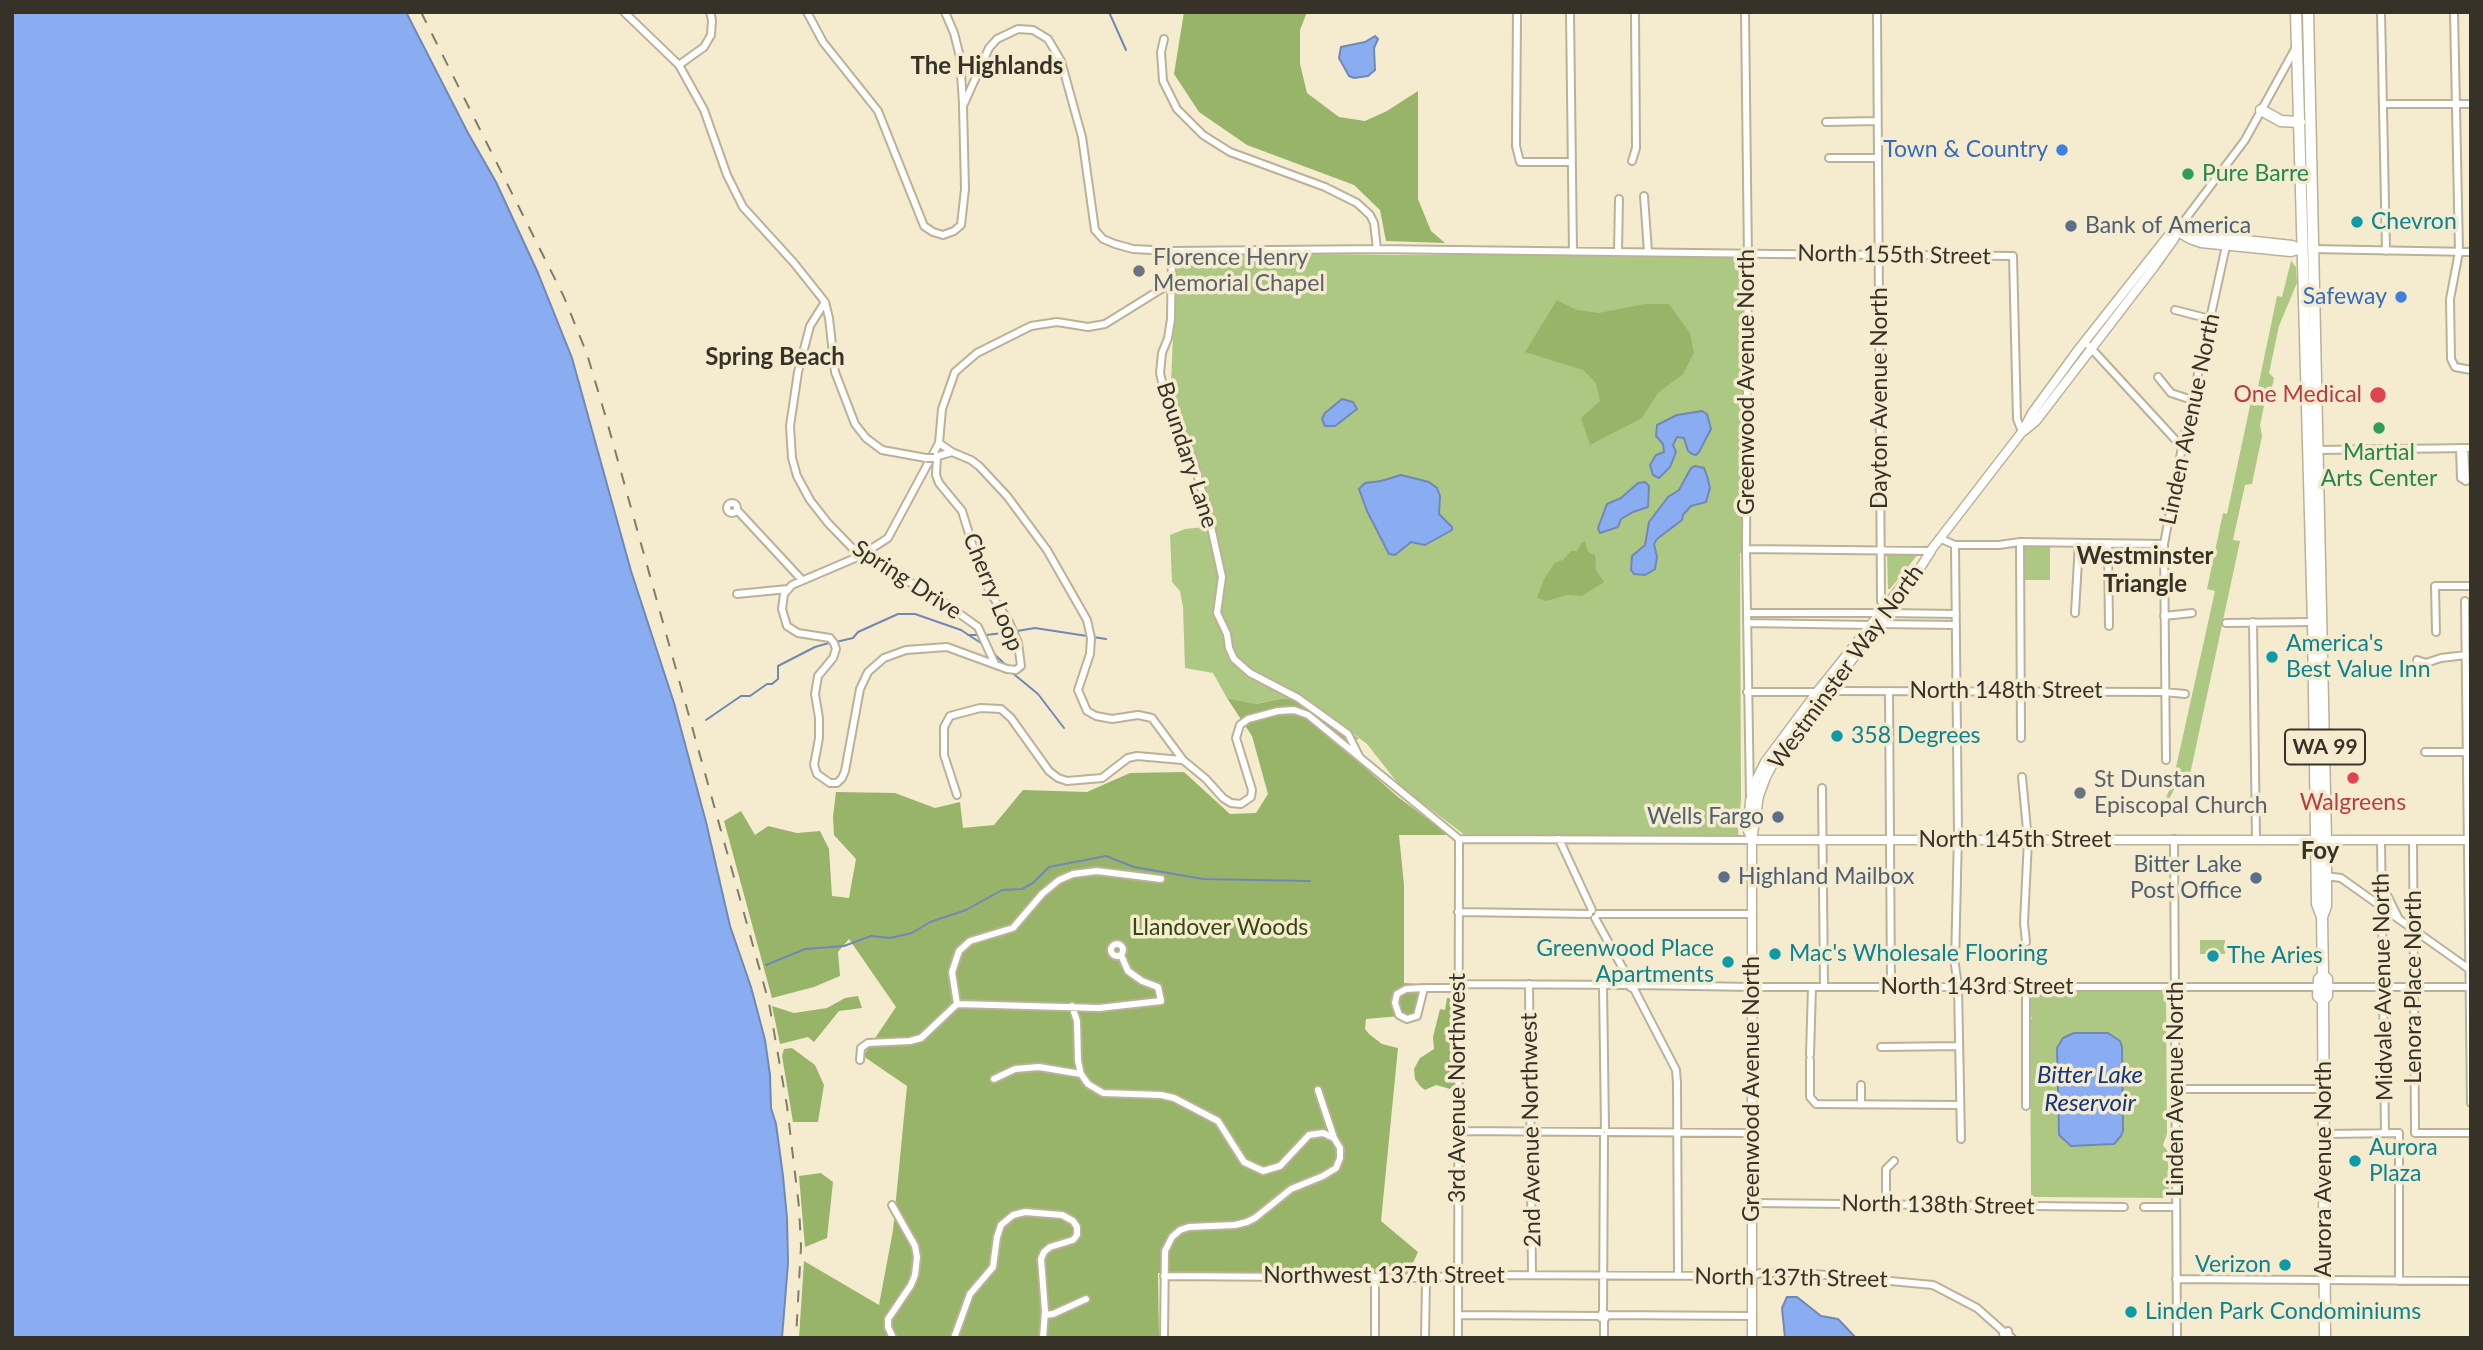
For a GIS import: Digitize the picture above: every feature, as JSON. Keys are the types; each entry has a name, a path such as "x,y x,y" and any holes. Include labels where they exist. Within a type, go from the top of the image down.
{"highway":[{"name":"WA 99","path":"2296,12 2307,249"},
{"name":"WA 99","path":"2308,12 2307,249 2312,450 2320,545 2324,688 2317,904 2322,917 2323,975 2327,978 2323,987"},
{"path":"2261,110 2281,121 2300,122"},
{"name":"WA 99","path":"2312,450 2309,518 2321,840 2326,876 2326,906 2322,917"},
{"name":"Aurora Avenue North","path":"2323,987 2326,996 2323,1000 2325,1338"}],"main road":[{"path":"2179,228 2199,234 2307,249"},
{"path":"2179,228 2190,239 2226,246 2291,252 2307,249"},
{"name":"Westminster Way North","path":"1750,801 1759,772 1774,748 1868,625 1883,611 1941,539 2022,432 2036,421 2169,235 2179,228"},
{"path":"2309,518 2315,522 2320,545"},
{"path":"2311,569 2321,581"},
{"name":"Westminster Way North","path":"1762,785 1774,762 1880,624 1883,611"},
{"path":"2313,622 2318,626 2319,640 2323,646"},
{"path":"2314,663 2319,670 2320,685 2324,688"},
{"name":"Greenwood Avenue North","path":"1752,1338 1752,840 1762,785"},
{"name":"Greenwood Avenue North","path":"1750,801 1748,831 1752,840"},
{"name":"North 145th Street","path":"1752,840 2469,840"}],"street":[{"path":"624,12 679,65 704,110 727,175 743,207 825,302 835,372 855,424 866,438 882,450 933,458 952,452"},
{"path":"679,65 704,47 711,35 710,12"},
{"path":"807,12 823,42 878,111 924,226 943,234 954,231 961,225 965,189 960,57 945,12"},
{"path":"1517,12 1516,146 1520,162 1570,162"},
{"path":"1570,12 1573,252"},
{"path":"1632,161 1636,148 1635,12"},
{"name":"Greenwood Avenue North","path":"1745,12 1748,254 1746,549 1750,801"},
{"name":"Dayton Avenue North","path":"1877,12 1880,592 1883,611"},
{"path":"2381,12 2386,251"},
{"path":"2454,12 2459,252 2450,310 2451,359 2455,367 2471,370"},
{"name":"North 155th Street","path":"963,106 989,48 997,39 1018,29 1033,30 1048,39 1061,61 1082,137 1095,230 1103,239 1133,249 1172,251 1377,248 2013,256 2017,419 2022,432"},
{"path":"1164,38 1161,63 1169,97 1203,135 1239,156 1325,187 1357,203 1370,215 1374,223 1377,248"},
{"name":"Westminster Way North","path":"2179,228 2245,139 2297,44"},
{"path":"2383,104 2471,104"},
{"path":"1826,121 1877,121"},
{"path":"1829,158 1877,158"},
{"path":"1644,196 1648,252"},
{"path":"1618,251 1619,199"},
{"name":"Linden Avenue North","path":"2166,760 2164,544 2182,447 2226,246"},
{"path":"2307,249 2471,252"},
{"name":"Boundary Lane","path":"1172,251 1171,319 1160,373 1165,394 1193,459 1208,513 1222,577 1217,613 1227,634 1229,648 1234,659 1250,673 1298,698 1348,734 1360,758"},
{"path":"737,594 788,589 802,580 860,556 888,538 939,443 942,409 955,372 977,353 1031,326 1057,322 1088,327 1105,324 1171,283"},
{"name":"Spring Drive","path":"825,302 810,326 798,372 790,426 792,458 797,476 810,500 828,523 860,556 932,594 978,627 995,664"},
{"path":"2175,310 2210,319"},
{"path":"2088,345 2182,447"},
{"path":"2158,377 2171,393 2192,400"},
{"path":"939,443 979,466 1007,496 1047,550 1087,620 1091,638 1090,654 1078,690 1087,711 1112,719 1138,715 1152,718 1183,761"},
{"path":"2312,450 2465,448 2469,481"},
{"name":"Cherry Loop","path":"788,589 782,610 788,626 799,633 830,638 836,649 815,685 819,738 814,765 817,774 830,783 837,783 845,771 860,689 868,672 884,658 906,650 947,647 1007,669 1020,669 1018,643 1009,622 990,592 962,511 939,483 933,458"},
{"path":"737,510 802,580"},
{"path":"1941,539 1955,545 2020,542 2164,544"},
{"path":"2020,542 2021,738"},
{"path":"2075,613 2078,543"},
{"path":"2108,543 2109,626"},
{"path":"1955,545 1955,965 1958,987 1961,1139"},
{"path":"1746,549 1931,551"},
{"path":"2436,632 2435,586 2471,586"},
{"path":"2465,601 2471,1103"},
{"path":"1747,613 1883,611 1956,614"},
{"path":"1768,613 1768,623"},
{"path":"1831,613 1831,625"},
{"path":"2164,616 2192,613"},
{"path":"2253,622 2256,839"},
{"path":"2226,623 2313,622"},
{"path":"1747,623 1868,625"},
{"path":"1880,624 1956,625"},
{"path":"2417,660 2426,663 2466,654"},
{"name":"North 148th Street","path":"1827,691 2185,694"},
{"path":"1889,691 1891,988"},
{"path":"1747,692 1816,692"},
{"path":"957,795 944,755 944,727 950,716 980,708 1001,709 1012,718 1049,771 1068,781 1102,778 1128,758 1137,756 1183,761"},
{"name":"Boundary Lane","path":"1183,761 1206,779 1223,798 1231,803 1241,804 1251,797 1252,790 1236,732 1248,719 1294,710 1308,715 1459,839"},
{"name":"Greenwood Avenue North","path":"1748,752 1751,763 1763,778 1762,785"},
{"path":"2425,752 2467,752"},
{"path":"2022,777 2028,840 2024,923 2026,942"},
{"path":"1822,788 1824,988"},
{"name":"North 145th Street","path":"1459,839 1752,840"},
{"name":"3rd Avenue Northwest","path":"1458,1338 1459,839"},
{"path":"1559,839 1593,914 1676,1070 1678,1276"},
{"name":"Linden Avenue North","path":"2174,839 2177,1338"},
{"name":"Midvale Avenue North","path":"2381,840 2385,1133 2399,1133 2399,1281"},
{"name":"Lenora Place North","path":"2413,840 2415,1133 2471,1133"},
{"path":"957,1004 951,972 959,951 970,941 1013,928 1042,894 1059,880 1097,871 1161,879"},
{"path":"2326,876 2341,878 2470,970"},
{"path":"2382,884 2401,922"},
{"path":"1458,912 1751,914"},
{"path":"860,1060 861,1048 868,1043 921,1038 957,1004 1115,1007 1161,1000 1158,987 1142,981 1128,971 1121,955"},
{"name":"North 143rd Street","path":"1424,988 1530,984 1824,988 2470,986"},
{"name":"2nd Avenue Northwest","path":"1530,984 1532,1275"},
{"path":"1604,985 1604,1338"},
{"path":"1812,987 1810,1097 1813,1102 1819,1105 1959,1105"},
{"path":"1424,988 1417,1016 1407,1019 1399,1015 1395,1000 1398,992 1424,988"},
{"path":"2026,988 2026,1105"},
{"path":"1072,1006 1077,1021 1077,1061 1080,1074 1088,1084 1103,1093 1168,1096 1213,1117 1244,1162 1256,1169 1268,1171 1280,1166 1310,1135 1323,1133 1334,1139"},
{"path":"1881,1046 1958,1046"},
{"path":"994,1079 1015,1069 1030,1067 1080,1074"},
{"path":"1861,1086 1861,1105"},
{"path":"2177,1089 2324,1089"},
{"path":"1164,1338 1166,1245 1175,1233 1189,1227 1235,1225 1255,1218 1291,1189 1336,1168 1341,1153 1318,1090"},
{"path":"1458,1131 1752,1133"},
{"path":"2325,1133 2385,1133"},
{"path":"1886,1205 1886,1169 1894,1161"},
{"name":"North 138th Street","path":"1753,1203 2124,1207"},
{"path":"892,1205 914,1243 917,1257 913,1280 888,1319 892,1338"},
{"path":"2144,1207 2176,1207"},
{"path":"954,1338 970,1294 993,1267 1000,1227 1007,1218 1020,1212 1062,1215 1073,1221 1077,1227 1077,1235 1073,1240 1050,1247 1041,1259 1045,1315 1043,1338"},
{"name":"North 137th Street","path":"1603,1275 1752,1276 1760,1273 1804,1273 1933,1285 1977,1308 2007,1336"},
{"name":"Northwest 137th Street","path":"1164,1276 1426,1278 1603,1275"},
{"path":"1375,1277 1375,1338"},
{"path":"1425,1338 1426,1278"},
{"path":"2176,1279 2471,1281"},
{"path":"1045,1315 1086,1299"},
{"path":"1458,1315 1752,1316"}],"green space":[{"path":"1184,12 1307,12 1300,30 1300,64 1307,93 1339,117 1365,121 1387,111 1418,91 1418,199 1431,231 1445,243 1386,241 1380,210 1354,185 1247,145 1199,112 1174,74"},
{"path":"1188,252 1389,255 1734,254 1741,258 1744,553 1740,553 1741,799 1738,835 1466,836 1400,786 1367,744 1305,698 1255,704 1227,698 1213,673 1185,668 1183,607 1180,591 1172,582 1170,535 1185,529 1215,526 1202,473 1171,384 1176,259 1178,255"},
{"path":"2291,261 2296,267 2297,283 2279,326 2269,373 2274,378 2271,392 2267,392 2260,425 2262,436 2252,484 2245,485 2233,540 2240,541 2188,784 2178,782 2168,801 2165,800 2173,781 2215,591 2207,589 2223,513 2227,514 2277,296 2282,297"},
{"path":"1557,300 1577,310 1599,313 1645,304 1669,304 1690,333 1694,353 1683,374 1658,393 1642,418 1590,445 1581,418 1600,401 1596,383 1583,370 1525,352"},
{"path":"1585,541 1588,552 1595,555 1596,570 1604,582 1582,596 1567,595 1546,601 1537,598 1544,579 1555,563 1563,560 1571,551 1577,551"},
{"path":"2022,547 2050,547 2050,580 2023,580"},
{"path":"1887,552 1919,553 1890,589 1888,589"},
{"name":"Llandover Woods","path":"1227,698 1256,704 1305,698 1359,739 1337,743 1398,797 1449,835 1399,835 1404,885 1404,983 1420,984 1420,991 1412,1015 1366,1019 1365,1029 1382,1044 1398,1048 1381,1221 1418,1252 1413,1263 1413,1275 1158,1273 1159,1338 799,1338 804,1261 879,1305 893,1230 907,1086 863,1056 896,1007 849,939 838,952 840,976 814,987 772,998 724,821 741,811 755,835 768,826 797,833 820,831 829,849 832,896 849,898 856,859 834,835 836,792 895,793 935,808 960,802 963,828 994,825 1023,790 1087,792 1130,773 1184,772 1230,814 1256,813 1268,794 1252,736"},
{"path":"2200,940 2225,940 2225,954 2200,954"},
{"path":"2029,992 2166,992 2167,1134 2163,1145 2168,1152 2169,1198 2031,1197 2032,1017 2029,1016","holes":["2120,1041 2123,1131 2108,1145 2071,1146 2058,1130 2059,1042"]},
{"path":"858,996 862,1008 839,1011 814,1042 808,1037 780,1044 772,1006 794,1013 827,1008 845,998"},
{"path":"1447,998 1456,998 1455,1086 1450,1089 1436,1085 1425,1090 1415,1079 1414,1069 1420,1058 1434,1049 1433,1037 1440,1009 1445,1010"},
{"path":"792,1048 815,1065 824,1085 818,1122 793,1122 782,1056 784,1049"},
{"path":"821,1173 833,1182 827,1238 805,1247 799,1176"}],"water":[{"path":"12,12 406,12 496,182 538,273 572,358 631,571 674,703 730,926 751,987 765,1040 771,1108 776,1124 787,1218 788,1263 782,1338 12,1338"},
{"path":"1375,36 1378,39 1374,48 1375,70 1368,76 1349,76 1339,58 1341,47 1365,42"},
{"path":"1342,399 1353,402 1357,409 1335,426 1325,426 1322,419 1325,413"},
{"path":"1702,411 1707,414 1711,429 1699,452 1692,454 1688,451 1684,438 1677,437 1673,445 1676,452 1670,467 1659,478 1653,475 1650,465 1656,455 1664,452 1663,444 1656,436 1657,425 1677,415"},
{"path":"1691,468 1704,468 1707,476 1710,488 1706,502 1691,506 1682,520 1657,539 1654,544 1657,557 1655,569 1645,575 1634,574 1631,570 1632,556 1645,545 1649,522 1668,497 1679,490"},
{"path":"1401,475 1429,482 1437,488 1440,496 1439,514 1452,530 1425,545 1411,542 1395,555 1389,554 1359,489 1365,483"},
{"path":"1645,482 1649,486 1648,507 1621,519 1618,527 1600,533 1598,528 1607,504 1621,498 1638,483"},
{"name":"Bitter Lake Reservoir","path":"2074,1033 2108,1033 2120,1041 2123,1131 2114,1144 2071,1146 2059,1135 2057,1048 2063,1038"},
{"path":"1787,1297 1797,1297 1821,1316 1838,1319 1856,1338 1785,1338 1782,1308"}],"waterway":[{"path":"1109,12 1126,50"},
{"path":"836,642 853,638 858,632 898,614 915,614 961,630 984,645"},
{"path":"1017,631 1035,628 1087,636"},
{"path":"986,635 1011,632"},
{"path":"968,635 980,635"},
{"path":"1093,637 1106,639"},
{"path":"706,720 741,696 750,696 767,684 772,684 778,679 778,666 815,647 829,643"},
{"path":"993,653 1007,666"},
{"path":"1010,671 1038,694 1064,728"},
{"path":"766,965 805,949 844,946 871,936 890,938 912,933 930,922 966,910 1002,890 1022,889 1033,883 1049,867 1106,856 1134,867 1203,879 1310,881"}],"railway":[{"path":"421,12 564,297 587,354 606,418 769,1003 787,1106 799,1207 801,1246 796,1338"}],"place":[{"name":"Town & Country","path":"2062,150"},
{"name":"Pure Barre","path":"2188,174"},
{"name":"Chevron","path":"2357,222"},
{"name":"Bank of America","path":"2071,226"},
{"name":"Florence Henry Memorial Chapel","path":"1139,271"},
{"name":"Safeway","path":"2401,297"},
{"name":"One Medical","path":"2378,395"},
{"name":"Martial Arts Center","path":"2379,428"},
{"name":"America's Best Value Inn","path":"2272,657"},
{"name":"358 Degrees","path":"1837,736"},
{"name":"Walgreens","path":"2353,778"},
{"name":"St Dunstan Episcopal Church","path":"2080,793"},
{"name":"Wells Fargo","path":"1778,817"},
{"name":"Highland Mailbox","path":"1724,877"},
{"name":"Bitter Lake Post Office","path":"2256,878"},
{"name":"Mac's Wholesale Flooring","path":"1775,954"},
{"name":"The Aries","path":"2213,956"},
{"name":"Greenwood Place Apartments","path":"1728,962"},
{"name":"Aurora Plaza","path":"2355,1161"},
{"name":"Verizon","path":"2285,1265"},
{"name":"Linden Park Condominiums","path":"2131,1312"}],"district":[{"name":"The Highlands","path":"987,66"},
{"name":"Spring Beach","path":"775,357"},
{"name":"Westminster Triangle","path":"2145,570"},
{"name":"Foy","path":"2320,851"}]}
